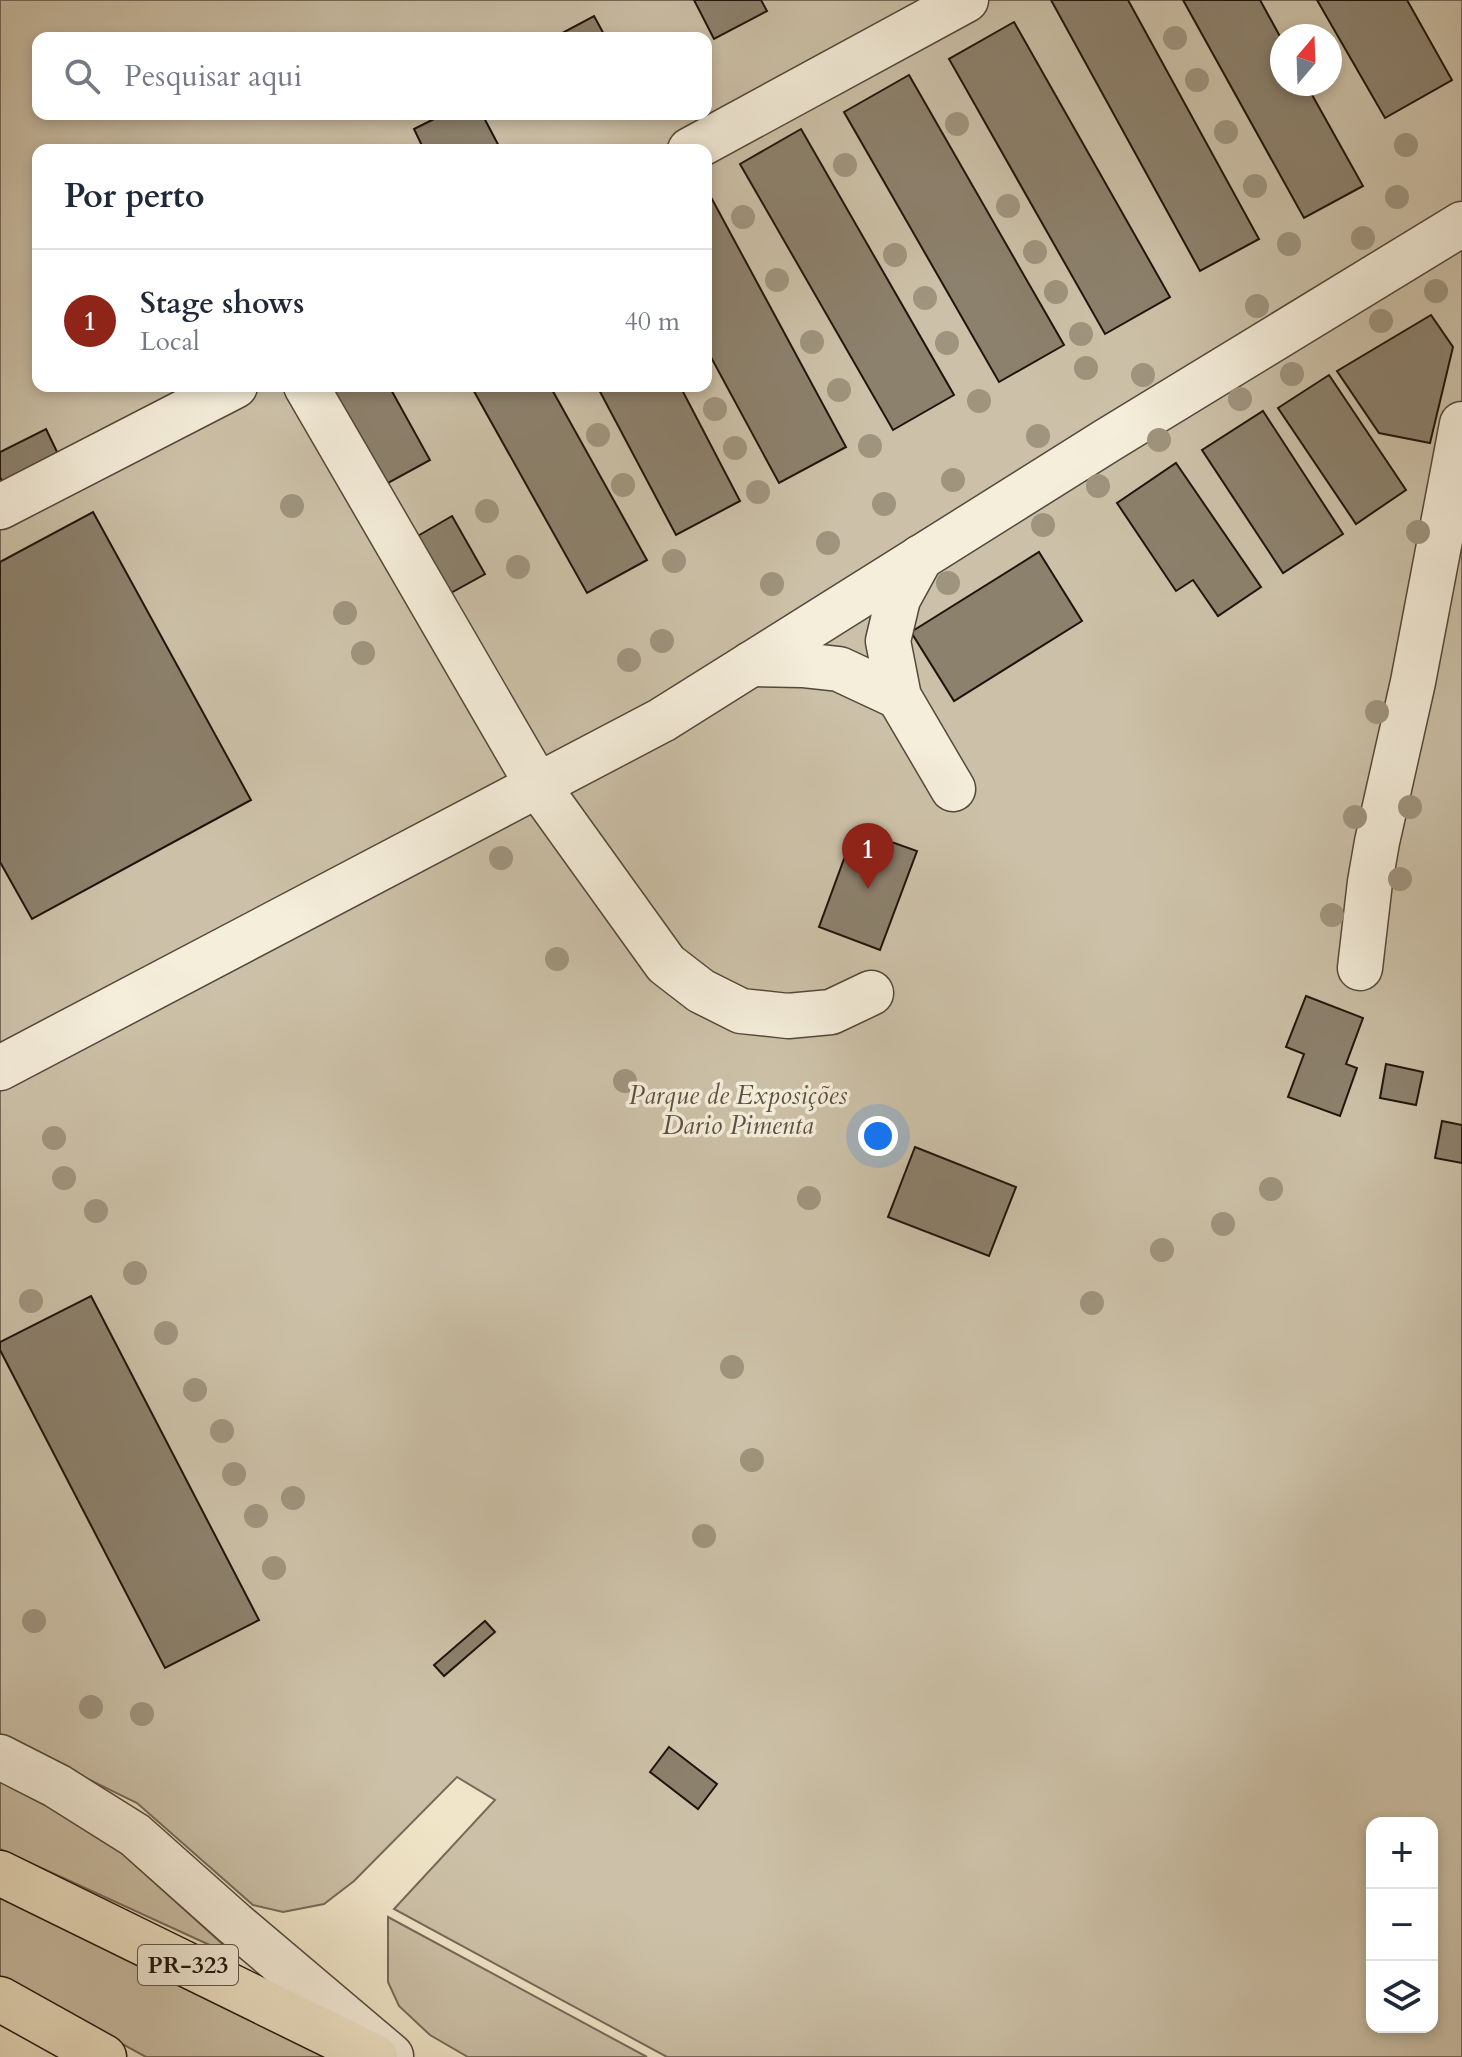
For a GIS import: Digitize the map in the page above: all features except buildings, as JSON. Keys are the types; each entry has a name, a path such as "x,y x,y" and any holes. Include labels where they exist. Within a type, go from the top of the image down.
{"highway":[{"name":"PR-323","path":"0,1873 375,2057"},
{"path":"0,1999 104,2057"}],"street":[{"path":"701,144 966,0"},
{"path":"0,1068 662,720 1108,440 1462,224"},
{"path":"0,507 223,392"},
{"path":"309,392 538,786 666,964 701,991 741,1011 788,1016 831,1012 871,993"},
{"path":"1360,968 1377,842 1413,682 1462,424"},
{"path":"921,557 898,599 888,641 899,697 953,789"},
{"path":"751,664 839,669 899,697"},
{"path":"0,1757 57,1786 135,1835 393,2057"}],"green space":[{"name":"Parque de Exposições Dario Pimenta","path":"0,0 1462,0 1462,2057 667,2057 394,1909 495,1800 457,1777 354,1881 324,1904 283,1912 253,1905 137,1803 0,1736"},
{"path":"0,1776 115,1847 238,1958 0,1849"},
{"path":"0,1896 331,2057 146,2057 0,1977"},
{"path":"388,1917 647,2057 468,2057 430,2035 399,2006 388,1982"}],"place":[{"name":"Stage shows","path":"868,889"}]}
